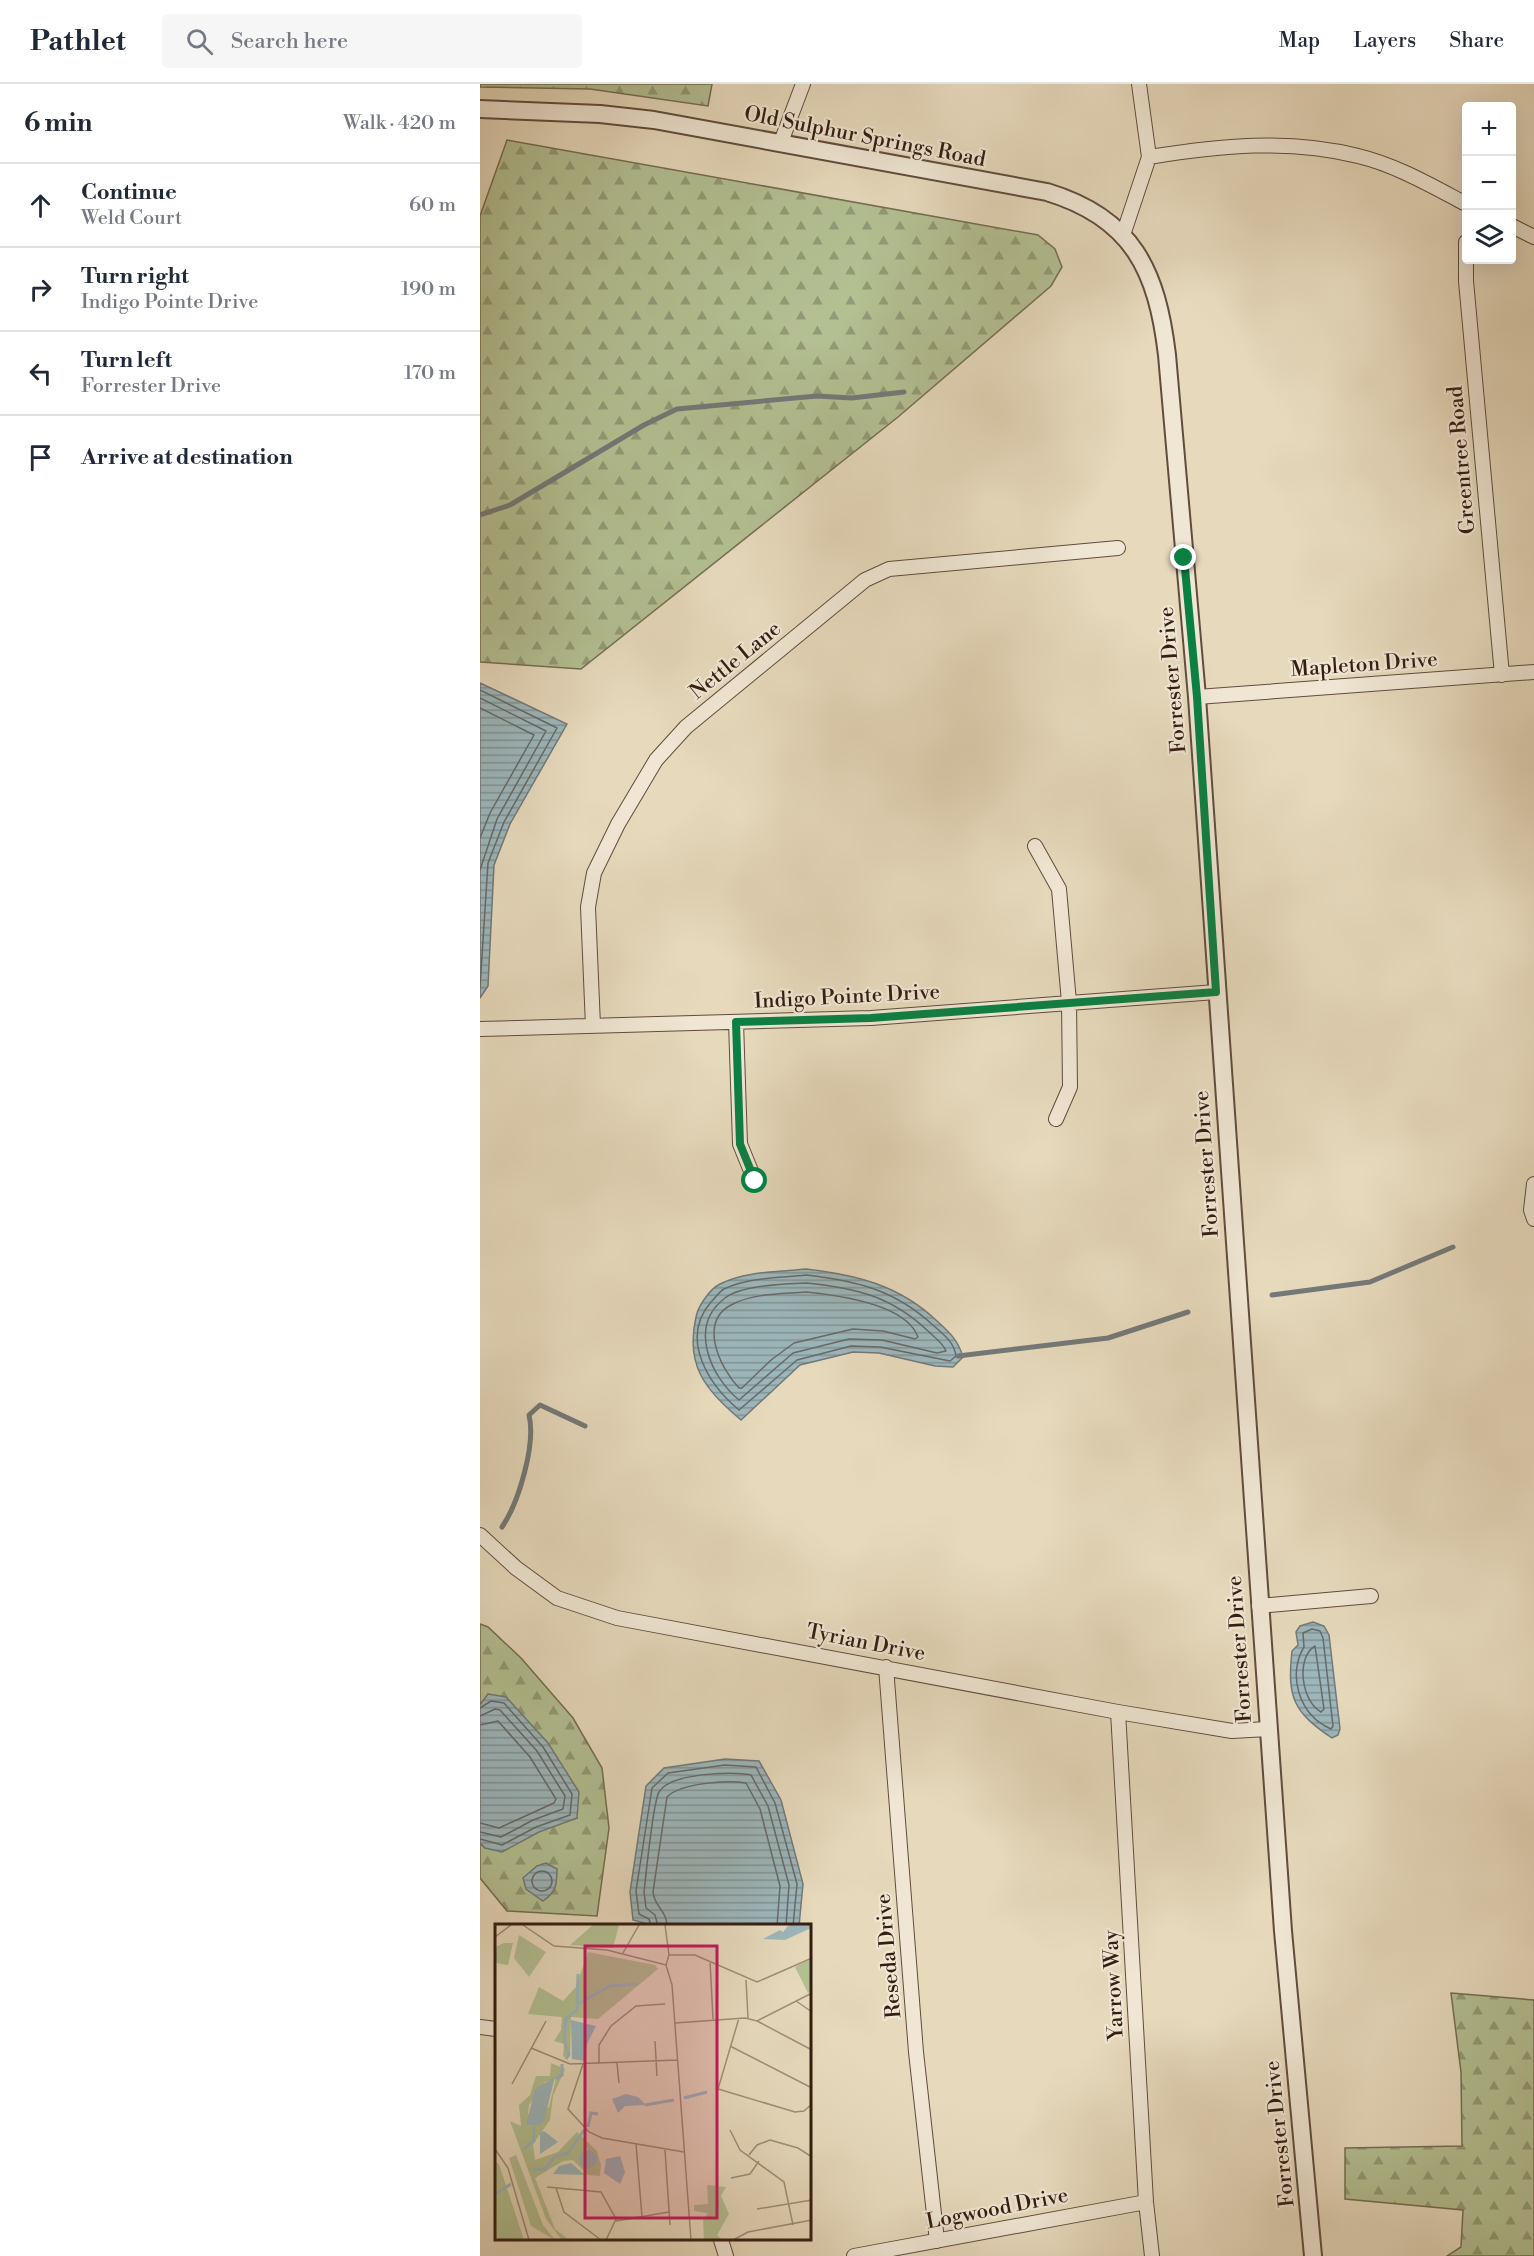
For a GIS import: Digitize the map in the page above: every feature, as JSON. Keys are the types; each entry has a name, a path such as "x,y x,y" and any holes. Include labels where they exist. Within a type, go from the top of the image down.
{"street":[{"path":"781,142 802,84"},
{"path":"1123,236 1149,157 1138,84"},
{"name":"Old Sulphur Springs Road","path":"480,109 600,114 654,120 1047,192 1086,207 1123,236"},
{"path":"1149,157 1231,146 1326,149 1390,166 1462,202"},
{"path":"1516,228 1534,237"},
{"name":"Forrester Drive","path":"1123,236 1146,268 1163,319 1197,697 1258,1606 1284,1954 1313,2256"},
{"name":"Greentree Road","path":"1466,264 1466,281 1502,675"},
{"name":"Nettle Lane","path":"593,1026 588,908 594,873 618,824 656,760 686,727 865,580 889,569 1118,548"},
{"name":"Mapleton Drive","path":"1197,697 1534,672"},
{"path":"1035,846 1059,889 1069,1002 1070,1087 1056,1119"},
{"name":"Indigo Pointe Drive","path":"480,1029 871,1018 1216,992"},
{"path":"736,1022 740,1144 755,1181"},
{"path":"1534,1184 1531,1210 1534,1219"},
{"name":"Tyrian Drive","path":"480,1535 516,1568 557,1598 616,1618 1118,1712 1232,1731 1268,1729"},
{"path":"1258,1606 1371,1596"},
{"name":"Reseda Drive","path":"886,1667 916,2052 937,2241"},
{"name":"Yarrow Way","path":"1118,1712 1146,2202 1152,2256"},
{"path":"480,2027 495,2029"},
{"name":"Logwood Drive","path":"854,2256 1146,2202"},
{"path":"721,2241 726,2256"}],"green space":[{"path":"480,84 712,84 708,106 590,89 480,87"},
{"path":"507,140 1038,235 1055,249 1062,267 1051,286 898,417 581,669 480,662 480,216"},
{"path":"480,1624 488,1627 521,1658 573,1718 602,1768 609,1828 597,1916 507,1911 480,1878 480,1843 485,1848 577,1818 488,1694 480,1705"},
{"path":"1451,1993 1534,2000 1534,2256 1447,2256 1461,2247 1463,2210 1345,2199 1345,2148 1462,2146 1461,2072"}],"water":[{"path":"480,683 567,724 510,824 494,865 488,986 480,998"},
{"path":"806,1269 860,1279 892,1290 923,1309 950,1333 963,1357 953,1367 935,1366 879,1353 853,1352 800,1365 741,1420 708,1387 696,1363 693,1334 699,1308 712,1290 730,1280 762,1273"},
{"path":"1313,1622 1324,1626 1329,1635 1340,1729 1338,1735 1332,1738 1301,1711 1292,1692 1292,1651 1298,1645 1296,1632 1300,1626"},
{"path":"488,1694 506,1697 548,1743 579,1792 577,1818 539,1832 502,1852 485,1848 480,1843 480,1705"},
{"path":"725,1759 759,1761 781,1800 803,1884 799,1924 648,1924 633,1920 630,1892 646,1786 664,1768"},
{"path":"546,1863 557,1869 557,1879 555,1888 543,1901 526,1889 523,1878 537,1866"}],"waterway":[{"path":"480,515 510,505 644,425 677,409 817,396 852,398 904,392"},
{"path":"1272,1295 1370,1282 1453,1247"},
{"path":"958,1356 1108,1338 1188,1312"},
{"path":"502,1527 520,1488 528,1457 531,1427 529,1415 540,1405 585,1426"}],"route":[{"path":"755,1181 740,1144 736,1022 871,1018 1216,992 1197,697 1184,558"}]}
